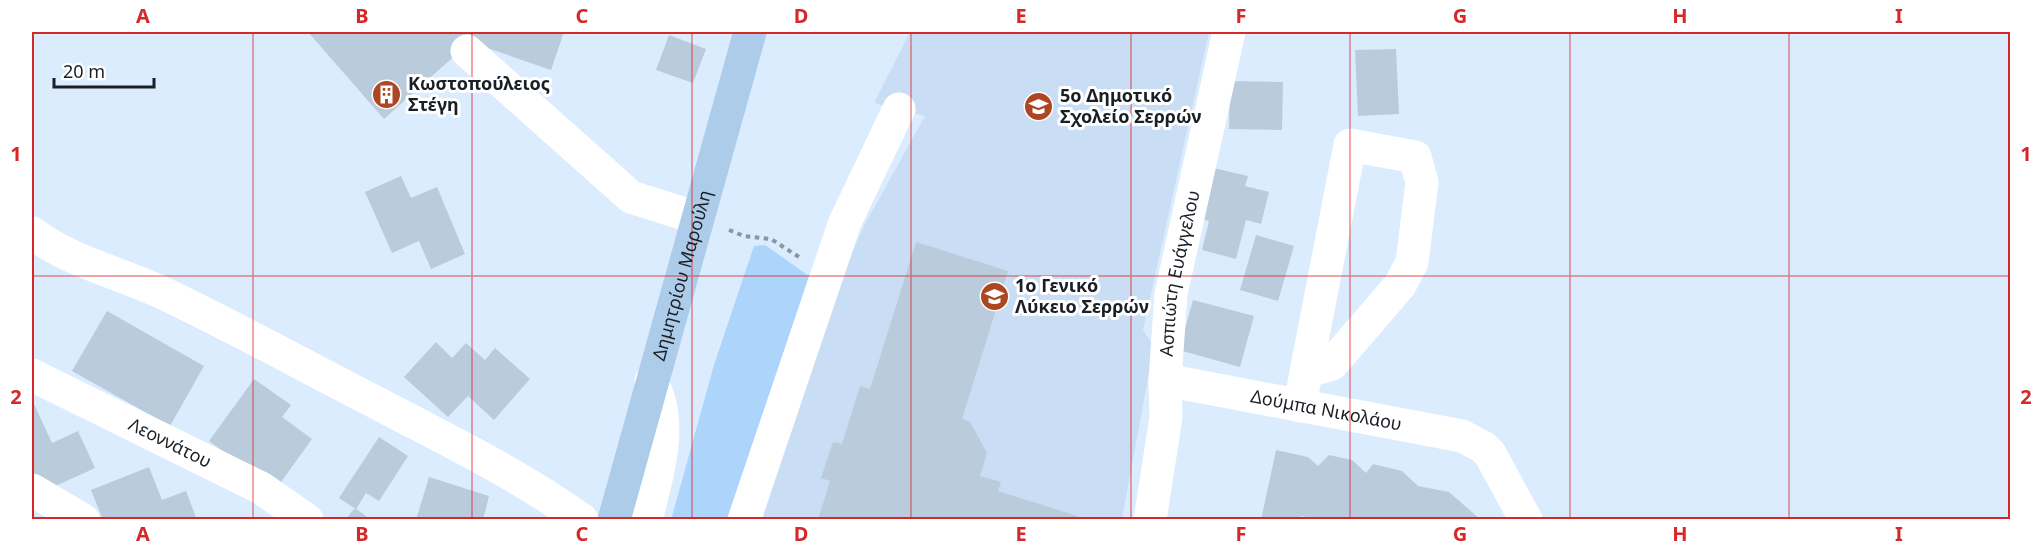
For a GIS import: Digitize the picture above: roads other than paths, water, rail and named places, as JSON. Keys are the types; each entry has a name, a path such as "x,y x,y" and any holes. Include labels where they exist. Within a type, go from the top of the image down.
{"main road":[{"name":"Δημητρίου Μαρούλη","path":"614,519 750,32"}],"street":[{"name":"Ασπιώτη Ευάγγελου","path":"1150,519 1164,435 1171,294 1229,32"},
{"path":"467,51 631,197 698,218"},
{"path":"744,519 845,222 899,109"},
{"path":"1300,406 1306,372 1350,145 1415,157 1422,182 1412,262 1400,285 1332,364 1306,372"},
{"path":"32,233 65,254 136,280 246,335 540,490 582,519"},
{"name":"Λεοννάτου","path":"32,375 261,488 307,519"},
{"name":"Δούμπα Νικολάου","path":"1165,380 1462,436 1483,447 1500,470 1526,519"},
{"path":"646,519 662,435 661,397 651,381"},
{"path":"32,490 83,519"}],"place":[{"name":"Κωστοπούλειος Στέγη","path":"387,94"},
{"name":"5ο Δημοτικό Σχολείο Σερρών","path":"1039,106"},
{"name":"1ο Γενικό Λύκειο Σερρών","path":"994,296"}]}
